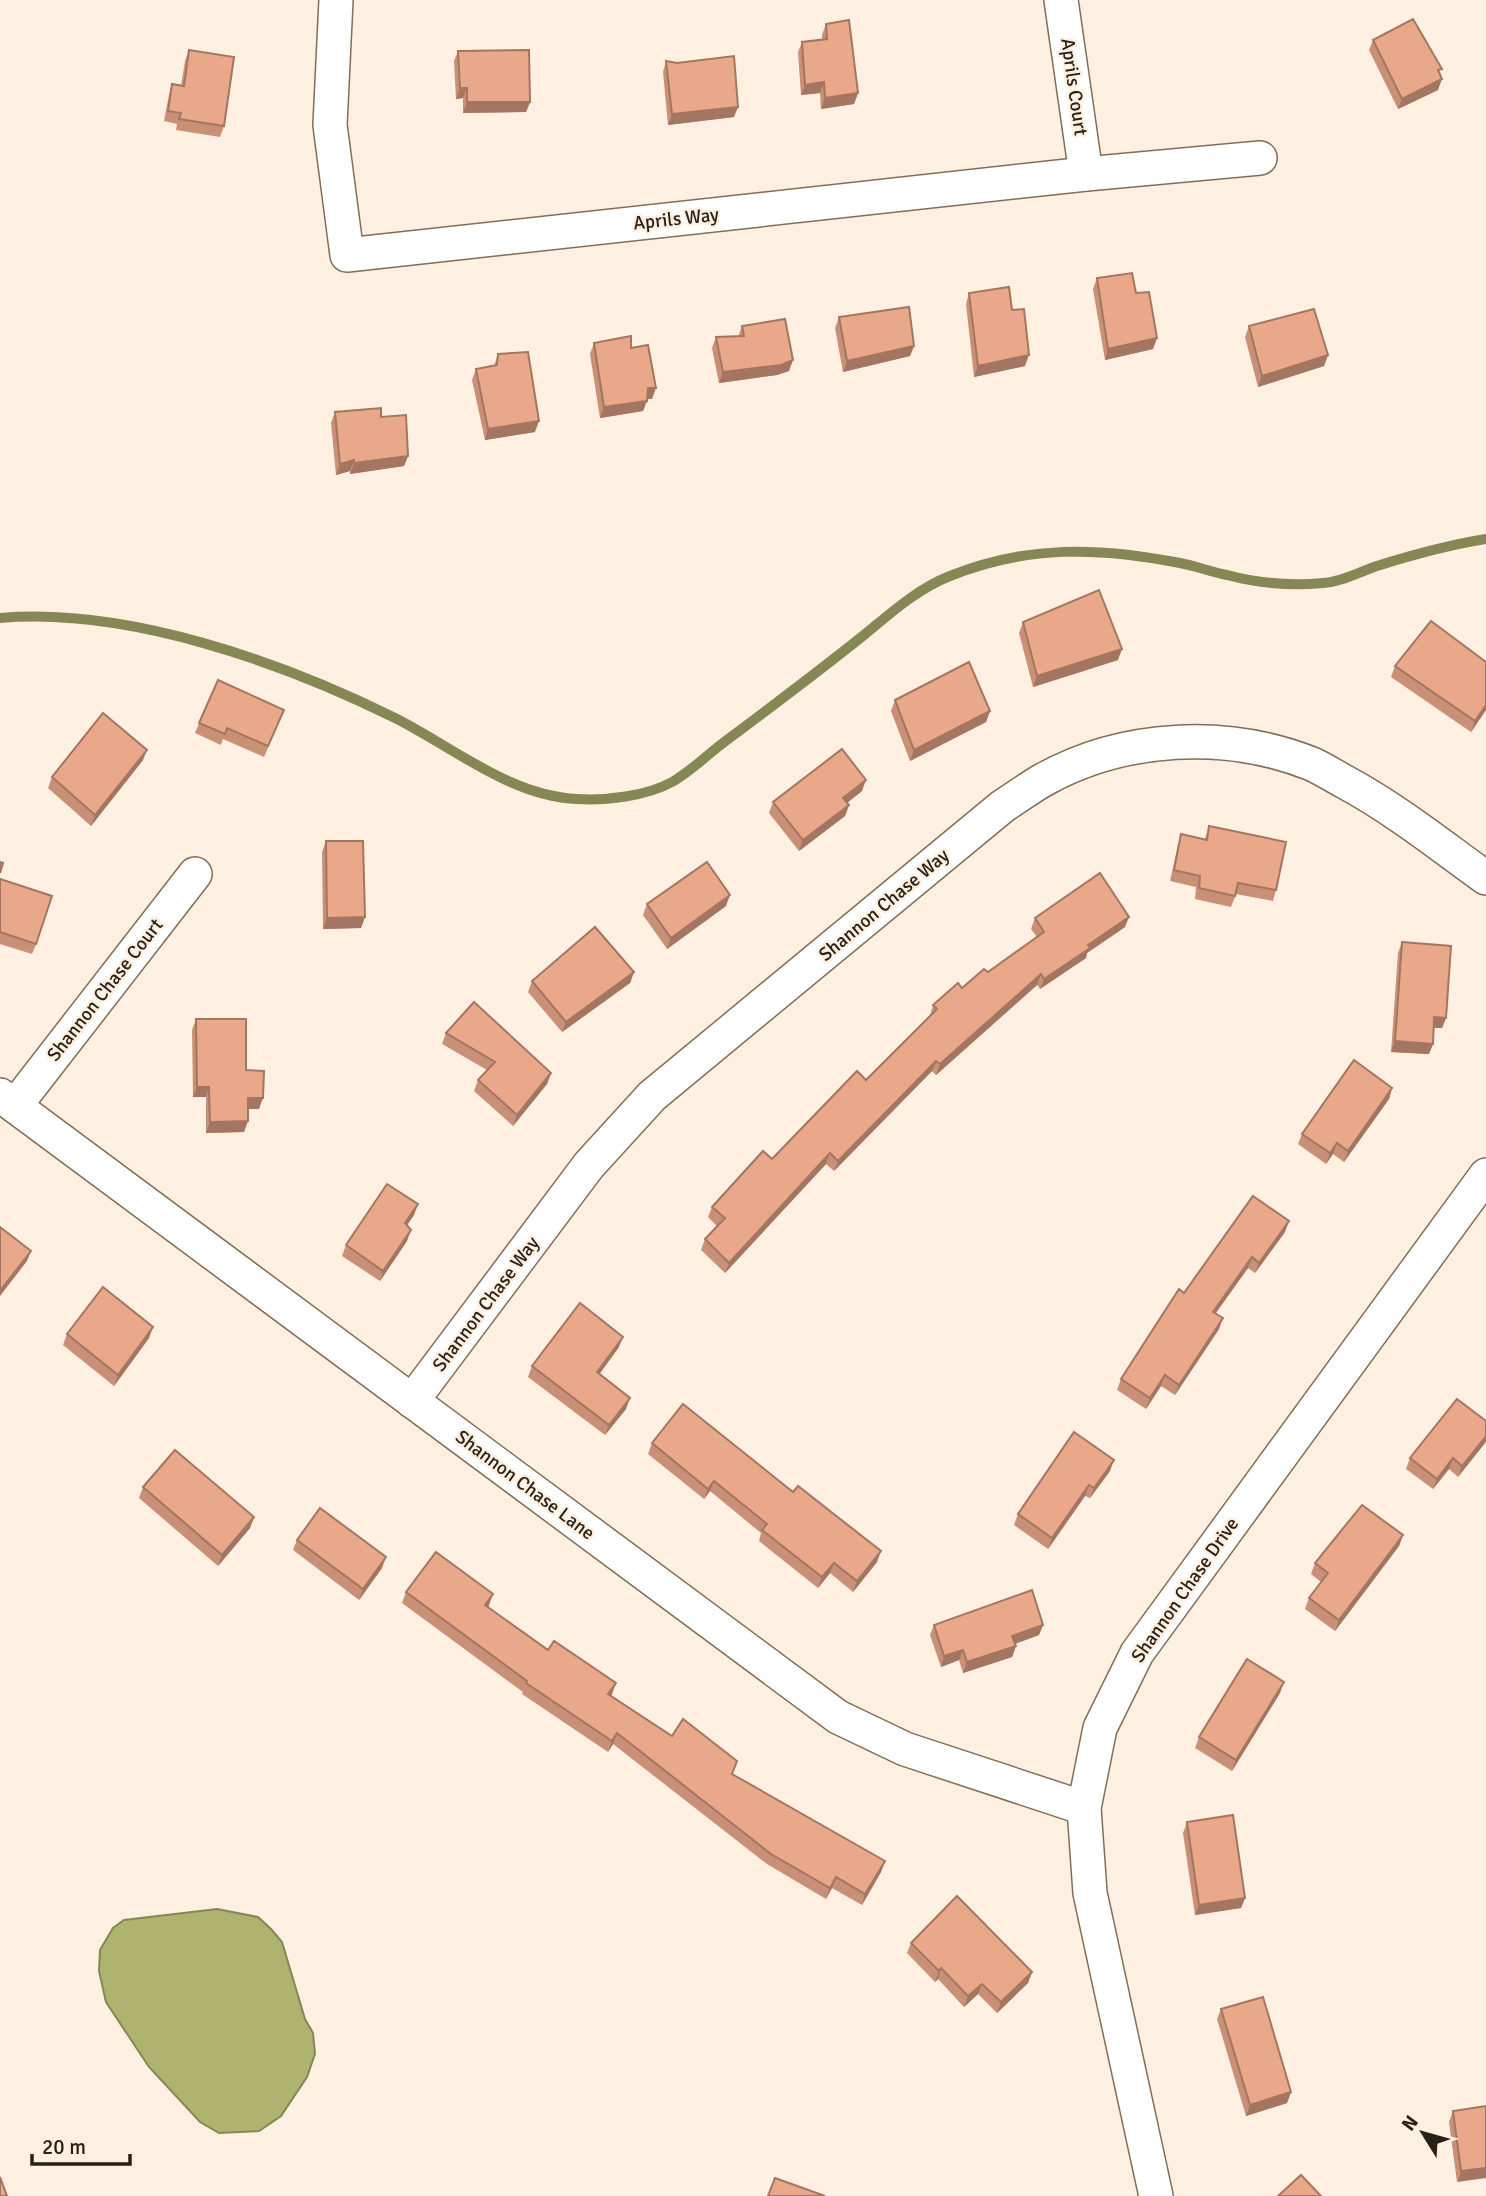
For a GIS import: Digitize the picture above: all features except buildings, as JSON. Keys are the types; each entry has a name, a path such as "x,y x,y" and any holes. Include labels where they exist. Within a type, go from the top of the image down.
{"street":[{"name":"Aprils Way","path":"336,0 330,125 347,255 1086,174 1261,158"},
{"name":"Aprils Court","path":"1061,0 1086,174"},
{"name":"Shannon Chase Way","path":"412,1401 589,1165 652,1096 1003,806 1044,780 1089,760 1147,745 1201,741 1261,748 1313,764 1375,798 1486,878"},
{"name":"Shannon Chase Court","path":"8,1100 195,874"},
{"name":"Shannon Chase Lane","path":"8,1100 838,1717 905,1749 1084,1808"},
{"name":"Shannon Chase Drive","path":"1156,2196 1090,1893 1084,1808 1100,1728 1137,1653 1486,1175"}],"shaded area":[{"path":"217,1909 258,1917 282,1942 305,2019 313,2033 315,2054 307,2077 281,2116 259,2131 219,2133 200,2122 149,2067 106,2002 99,1971 100,1950 113,1928 124,1920"}],"waterway":[{"path":"0,618 49,617 99,621 203,643 254,659 351,697 395,718 505,780 552,796 600,799 651,791 679,778 915,595 938,581 979,566 1035,554 1092,552 1186,564 1262,582 1311,584 1336,581 1417,554 1486,539"}]}
